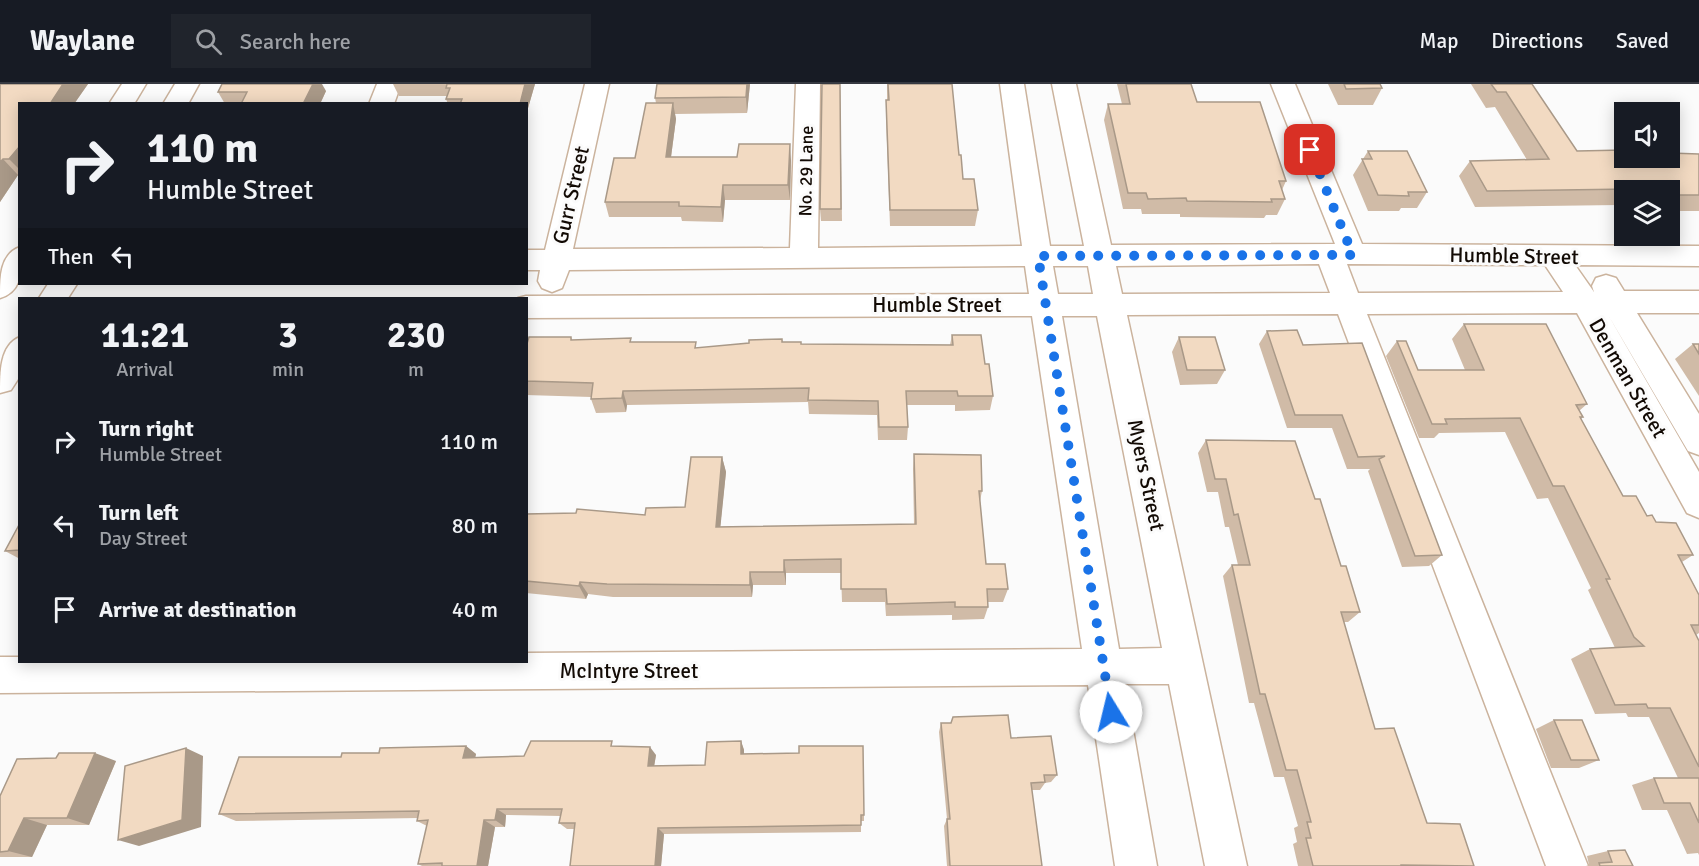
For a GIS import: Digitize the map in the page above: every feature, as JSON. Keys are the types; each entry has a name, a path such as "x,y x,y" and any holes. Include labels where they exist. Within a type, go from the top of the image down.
{"street":[{"path":"122,102 134,84"},
{"path":"177,102 187,84"},
{"path":"382,102 389,84"},
{"name":"Gurr Street","path":"537,307 556,260 597,84"},
{"name":"No. 29 Lane","path":"804,259 808,84"},
{"path":"1012,84 1045,304 1136,866"},
{"name":"Myers Street","path":"1064,84 1226,866"},
{"path":"1283,84 1341,254 1348,305 1567,866"},
{"name":"Humble Street","path":"528,260 1341,254 1699,256"},
{"name":"Denman Street","path":"1553,255 1586,303 1699,503"},
{"name":"Denman Street","path":"1588,257 1699,442"},
{"path":"0,287 14,261"},
{"path":"0,302 18,305"},
{"name":"Humble Street","path":"537,307 1699,302"},
{"path":"0,381 18,352"},
{"name":"McIntyre Street","path":"0,675 1186,666"}],"building":[{"path":"0,84 63,84 51,102 18,102 18,148 9,159 3,159 0,162"},
{"path":"222,84 313,84 304,102 242,102 247,92 218,92"},
{"path":"447,84 525,84 520,102 461,102 462,99 446,99 450,88 446,88"},
{"path":"657,84 747,84 746,97 655,98"},
{"path":"822,84 840,84 841,209 820,209"},
{"path":"888,84 952,84 963,179 974,179 978,210 890,210 886,100 889,100"},
{"path":"1126,84 1191,84 1197,102 1260,102 1286,181 1279,181 1285,199 1271,199 1272,202 1187,201 1186,198 1148,199 1146,193 1128,193 1108,104 1130,104"},
{"path":"1344,84 1380,84 1382,88 1346,89"},
{"path":"1491,84 1532,84 1577,151 1614,150 1614,168 1680,168 1680,153 1699,154 1699,195 1680,195 1680,180 1614,180 1614,189 1487,191 1470,161 1549,159 1506,92 1497,92"},
{"path":"646,103 673,103 666,157 737,157 739,144 790,144 788,185 723,185 721,207 679,206 679,202 605,202 614,158 635,158"},
{"path":"1368,151 1407,151 1427,192 1408,192 1409,196 1378,195 1362,159 1372,159"},
{"path":"1464,324 1546,324 1587,404 1576,405 1583,417 1580,417 1623,496 1636,496 1647,516 1652,515 1656,522 1676,523 1693,555 1678,555 1699,595 1699,625 1691,625 1699,641 1699,767 1670,708 1648,708 1646,704 1615,705 1590,649 1644,646 1634,637 1606,579 1610,579 1564,486 1553,486 1520,418 1445,419 1447,424 1432,424 1397,341 1406,341 1418,370 1484,370"},
{"path":"1297,330 1303,345 1362,343 1442,555 1415,556 1379,459 1385,456 1358,457 1342,415 1295,415 1267,331"},
{"path":"952,335 981,335 985,364 989,364 993,396 958,396 957,391 906,391 908,427 879,427 878,401 808,400 809,388 623,391 622,398 591,399 593,383 528,381 529,337 571,337 571,340 631,338 630,342 696,342 695,348 749,343 749,340 782,339 782,342 801,342 801,344 953,345"},
{"path":"1179,337 1215,337 1225,370 1187,370"},
{"path":"1693,344 1699,344 1699,354"},
{"path":"1206,440 1295,441 1315,499 1320,499 1341,566 1346,566 1360,612 1341,612 1375,729 1394,728 1427,823 1460,824 1474,866 1313,866 1306,838 1311,838 1307,822 1311,822 1297,770 1286,770 1265,694 1260,694 1232,565 1250,565 1238,514 1234,515 1226,479 1215,479"},
{"path":"914,454 981,455 982,491 979,491 986,564 1005,564 1008,589 987,589 988,607 955,607 955,602 887,604 886,589 841,589 841,559 784,560 784,572 750,572 750,585 580,582 579,586 528,581 528,514 576,513 577,509 645,515 646,508 685,507 691,457 722,457 716,527 916,524"},
{"path":"18,527 18,550 5,551"},
{"path":"1008,715 1011,738 1051,736 1057,775 1044,775 1045,782 1031,783 1042,866 950,866 947,819 950,819 941,723 951,723 953,717"},
{"path":"1554,720 1582,720 1599,760 1571,760"},
{"path":"531,741 612,741 611,746 650,747 648,766 705,765 707,742 741,741 741,754 799,753 799,746 863,746 864,815 861,815 861,825 658,828 655,866 570,866 575,823 559,823 562,809 497,809 495,820 484,820 477,866 442,866 442,863 418,864 428,820 417,821 419,811 219,814 239,757 341,757 342,753 379,753 380,748 466,746 463,758 524,756"},
{"path":"186,748 182,820 118,840 125,766"},
{"path":"59,753 95,753 67,818 24,818 8,851 0,852 0,796 17,759 56,758"},
{"path":"1654,778 1699,778 1699,823 1690,803 1664,803"},
{"path":"1625,850 1633,866 1600,866 1599,863 1612,862 1608,851"}],"route":[{"path":"1111,712 1038,256 1353,255 1310,150"}]}
